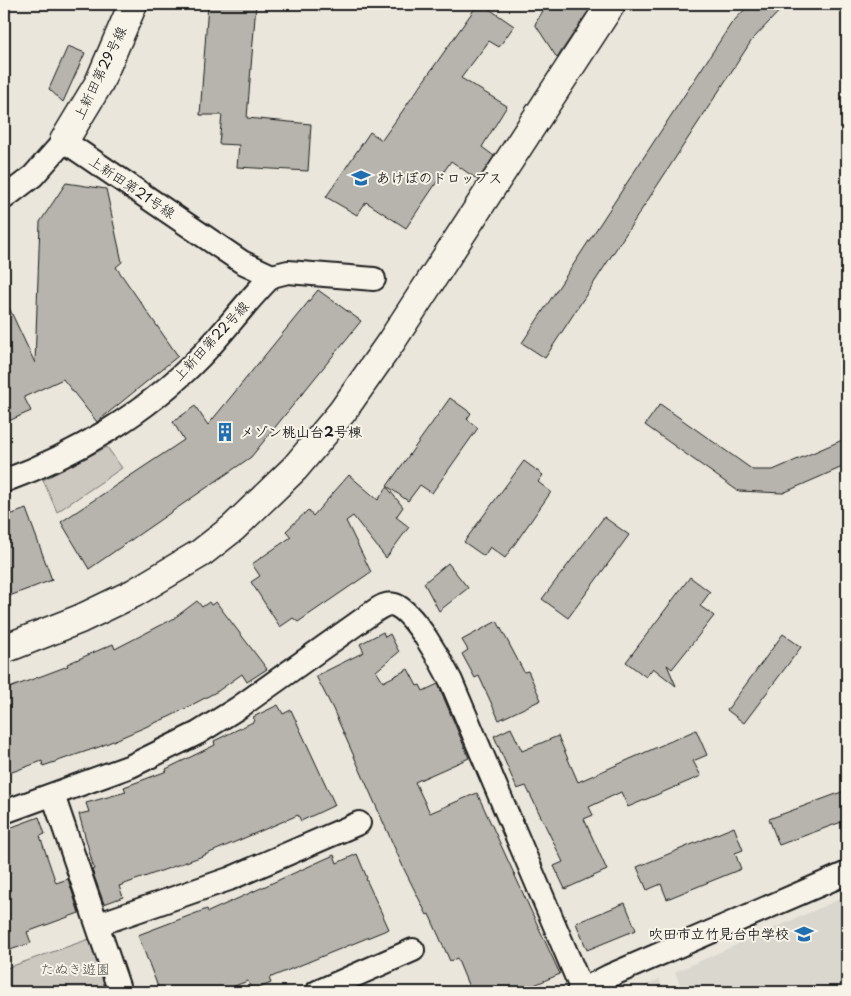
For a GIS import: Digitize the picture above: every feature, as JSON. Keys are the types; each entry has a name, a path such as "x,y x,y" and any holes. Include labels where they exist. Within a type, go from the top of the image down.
{"street":[{"name":"上新田第29号線","path":"64,141 99,83 133,4"},
{"path":"4,649 80,620 134,593 201,553 233,528 295,468 342,412 391,342 611,4"},
{"path":"4,198 33,176 64,141"},
{"name":"上新田第21号線","path":"64,141 242,262 272,276"},
{"path":"272,276 288,272 374,279"},
{"name":"上新田第22号線","path":"4,478 84,443 126,419 153,399 198,359 272,276"},
{"path":"4,812 131,766 198,733 238,708 373,612 386,605 396,606 410,618 427,640 451,681 580,991 644,960 847,874"},
{"path":"53,795 99,924 120,992"},
{"path":"99,924 238,875 359,823"},
{"path":"317,992 413,950"}],"shaded area":[{"name":"吹田市立竹見台中学校","path":"847,896 847,992 683,992 675,972"},
{"path":"659,979 664,992 631,992"}],"green space":[{"path":"107,447 122,468 57,512 43,480"},
{"name":"たぬき遊園","path":"92,938 112,992 4,992 4,969"}],"building":[{"path":"208,4 256,4 247,118 311,124 308,171 237,167 239,145 219,144 222,115 200,115"},
{"path":"478,4 482,4 514,26 499,47 489,41 461,78 507,106 482,147 494,156 478,180 451,161 406,228 366,202 357,215 326,197 370,132 382,140"},
{"path":"547,4 593,4 557,58 535,24"},
{"path":"750,4 786,4 752,40 545,358 522,343 731,24"},
{"path":"68,46 85,53 63,102 49,89"},
{"path":"66,183 106,189 122,262 116,267 178,356 97,422 63,379 24,397 31,411 4,423 4,297 35,363 40,222"},
{"name":"メゾン桃山台2号棟","path":"318,290 361,321 251,457 89,569 61,522 184,440 173,422 195,406 208,425"},
{"path":"450,398 471,413 467,419 478,428 432,493 420,485 408,501 387,486"},
{"path":"660,404 753,470 773,470 847,438 847,465 783,493 738,491 645,425"},
{"path":"524,461 543,475 538,482 551,492 505,558 490,547 484,556 464,542"},
{"path":"349,475 378,500 387,487 403,507 396,517 409,527 386,558 353,516 346,521 371,572 298,622 293,618 280,627 251,582 260,576 252,564 291,537 286,531 308,510 313,516"},
{"path":"26,509 52,580 4,598 4,517"},
{"path":"604,517 629,535 568,618 542,599"},
{"path":"448,563 468,588 439,611 424,583"},
{"path":"690,577 710,592 700,606 714,616 672,669 667,665 676,686 653,668 646,677 626,662"},
{"path":"197,601 202,607 209,602 211,605 216,602 267,669 247,682 242,674 218,691 171,716 99,747 43,766 42,761 4,775 4,690 68,666 67,664 113,644 115,649 173,619"},
{"path":"497,621 524,672 528,671 541,700 499,720 479,676 475,678 462,654 468,650 462,640"},
{"path":"383,632 385,637 390,634 399,652 376,671 383,682 408,669 417,686 420,685 423,691 438,684 469,758 415,782 430,813 477,793 560,974 518,992 471,992 457,958 450,961 429,914 427,915 404,869 333,709 316,676 364,652 360,644"},
{"path":"783,634 801,647 744,723 727,710"},
{"path":"278,705 283,714 291,710 335,805 301,821 298,815 200,857 119,886 123,897 104,904 92,870 94,869 79,814 89,812 86,803 126,792 124,787 167,771 166,769 215,745 214,741 255,721 253,717"},
{"path":"511,728 522,751 558,736 578,782 696,730 707,755 693,761 701,776 628,807 621,792 589,807 593,815 584,819 607,870 565,889 554,866 563,862 526,786 517,789 494,736"},
{"path":"847,790 847,820 779,845 769,819"},
{"path":"39,817 45,834 40,836 56,883 68,879 79,913 27,932 31,943 4,952 4,830"},
{"path":"734,827 743,850 735,853 741,869 667,899 661,884 647,890 637,867"},
{"path":"357,854 366,879 389,929 269,978 271,983 252,991 248,981 218,992 160,992 138,935 207,909 208,912 334,855 337,863"},
{"path":"625,903 636,930 587,950 576,923"}],"place":[{"name":"あけぼのドロップス","path":"361,178"},
{"name":"メゾン桃山台2号棟","path":"225,432"},
{"name":"吹田市立竹見台中学校","path":"804,934"}]}
